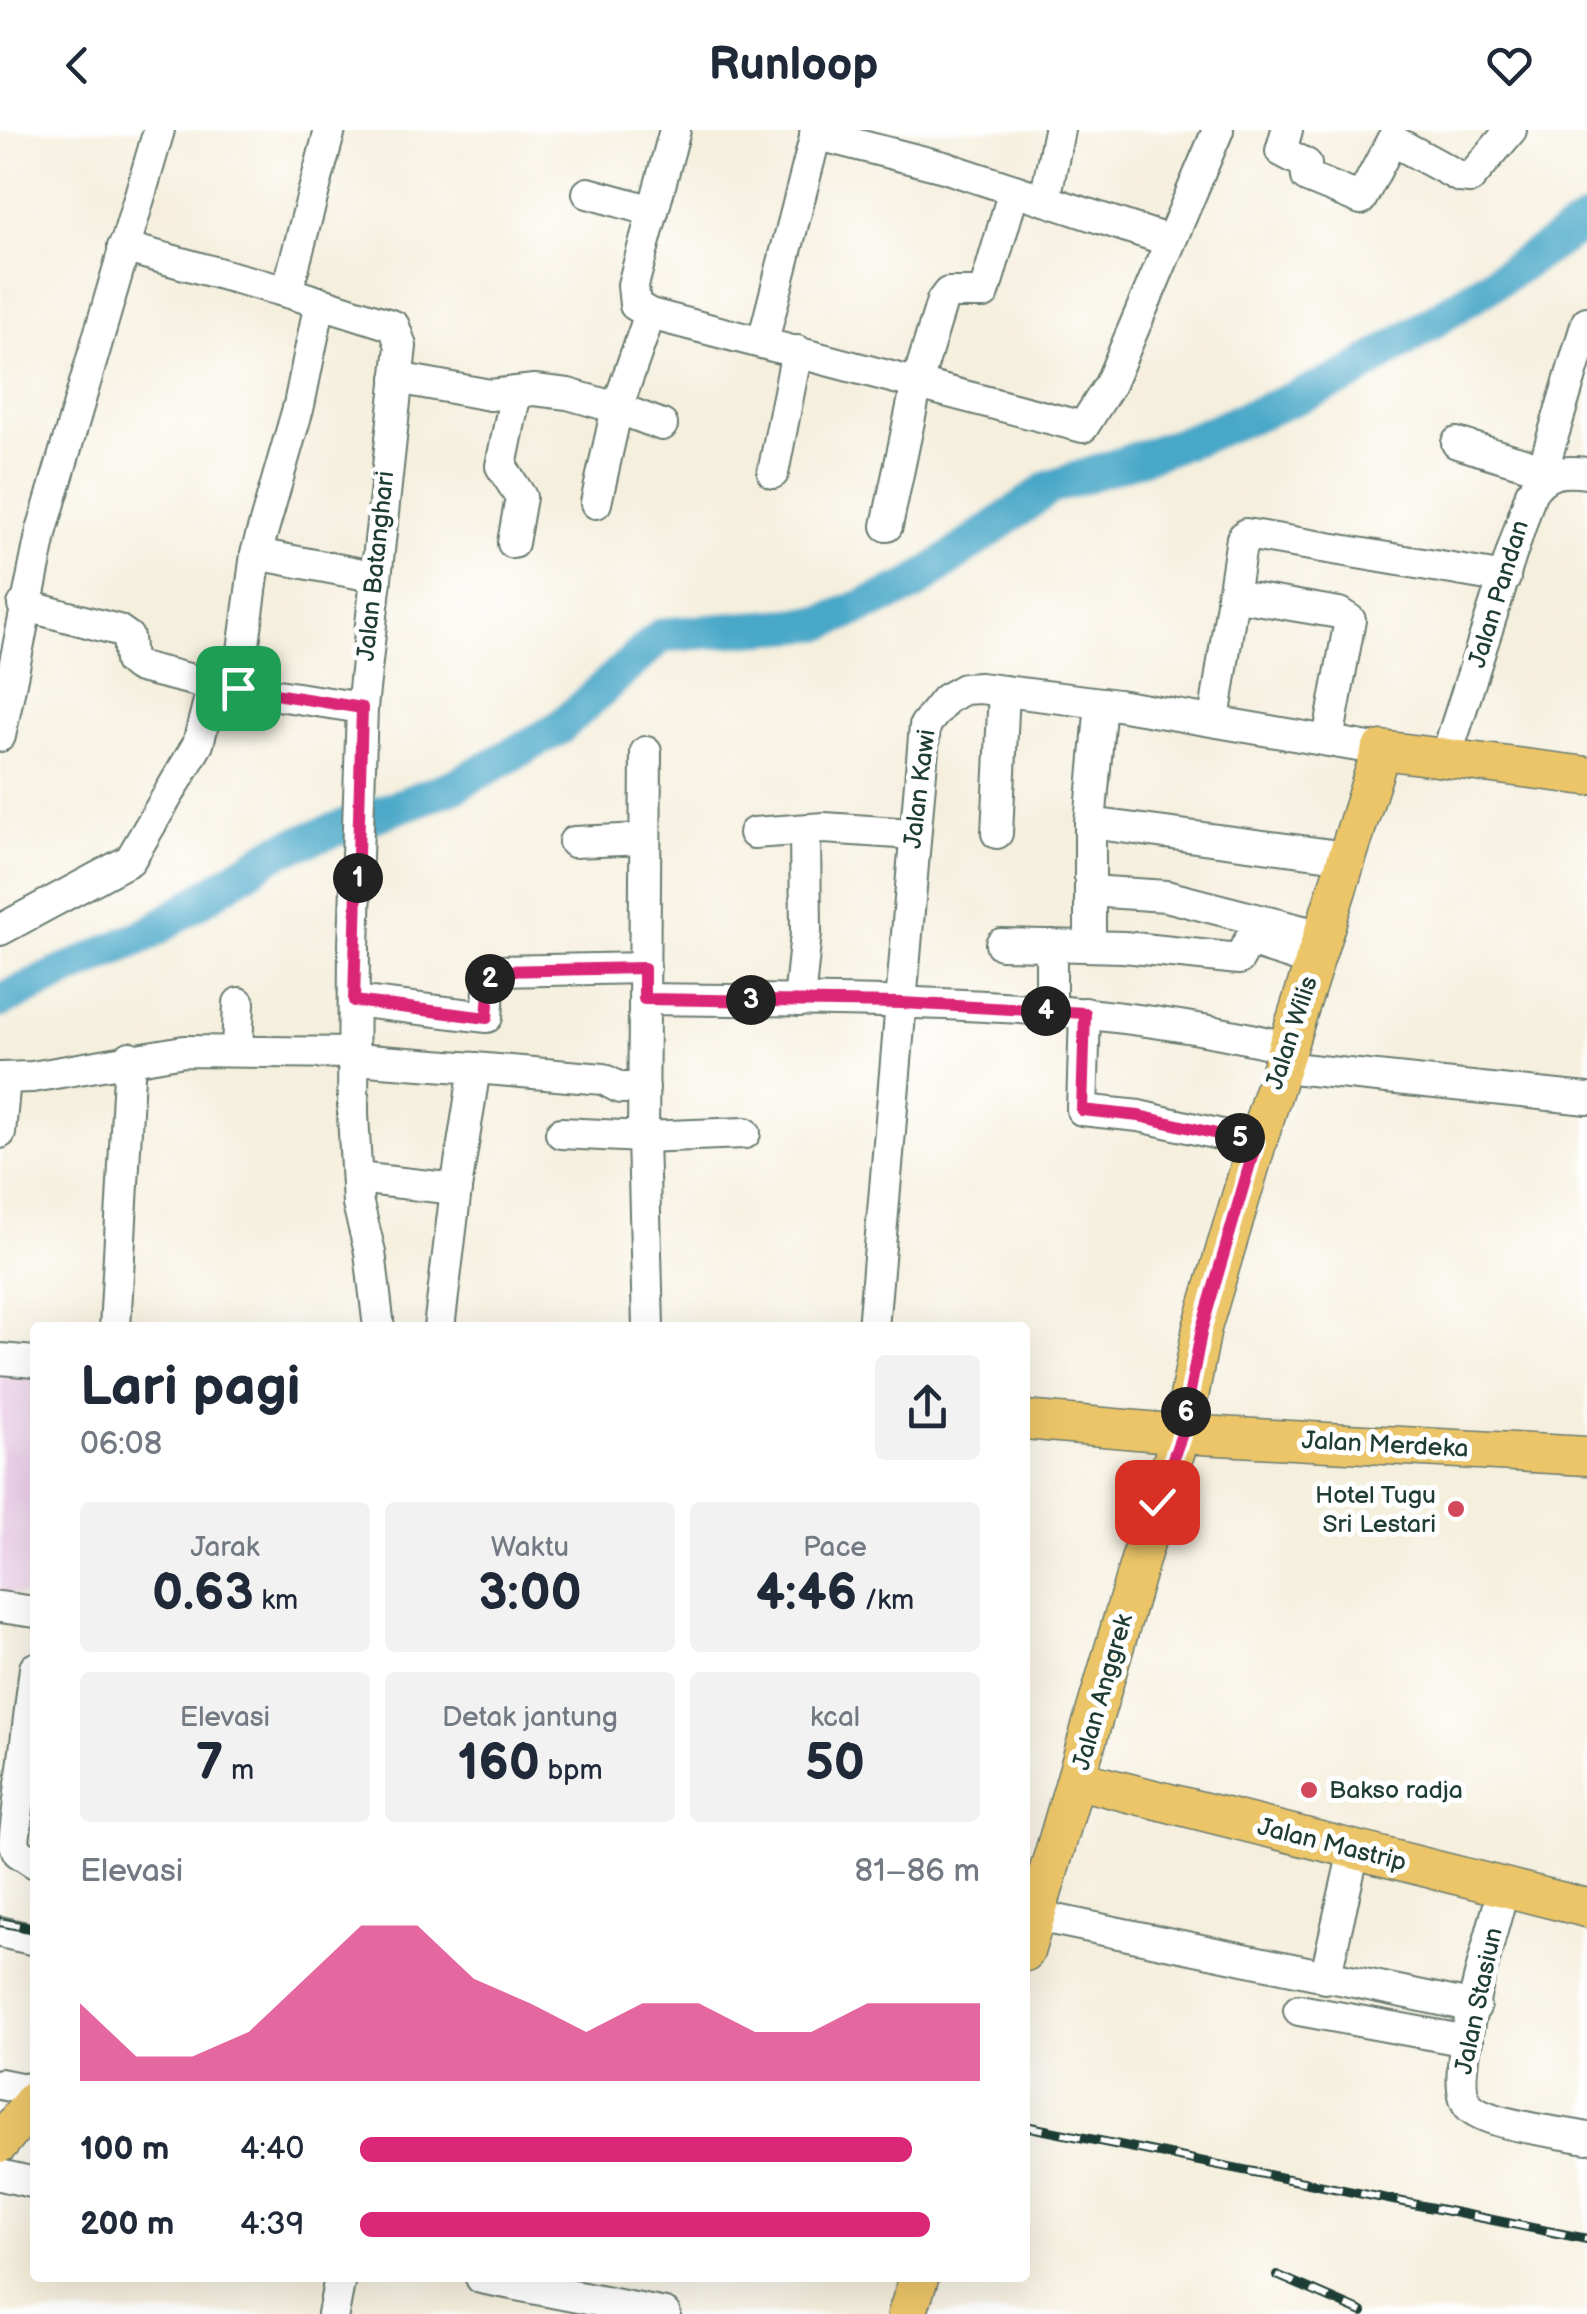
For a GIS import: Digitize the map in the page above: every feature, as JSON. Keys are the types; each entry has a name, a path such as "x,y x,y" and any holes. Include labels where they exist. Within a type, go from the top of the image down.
{"main road":[{"path":"1381,750 1587,776"},
{"name":"Jalan Wilis","path":"1182,1434 1202,1328 1256,1143 1381,750"},
{"name":"Jalan Merdeka","path":"1030,1420 1182,1434 1587,1456"},
{"name":"Jalan Anggrek","path":"1030,1937 1157,1502 1182,1434"},
{"name":"Jalan Mastrip","path":"1078,1780 1503,1890 1587,1908"},
{"path":"0,2143 30,2105"},
{"path":"907,2314 918,2282"}],"street":[{"path":"0,736 24,605 159,130"},
{"path":"287,292 330,130"},
{"path":"675,130 633,285 635,305 650,314 1083,427 1110,384 1218,130"},
{"path":"1044,200 1059,130"},
{"path":"1287,130 1281,151 1306,164 1307,177 1360,200 1392,140 1460,177 1470,178 1512,130"},
{"path":"763,342 816,132 1170,240"},
{"path":"887,526 917,383 948,293 984,293 1014,190"},
{"path":"588,193 653,211"},
{"name":"Jalan Batanghari","path":"123,247 394,326 412,381 374,576 359,766 354,1001 357,1178 377,1322"},
{"path":"0,930 130,860 198,744 225,687 256,554 299,405 320,302"},
{"path":"596,502 617,408 650,314"},
{"name":"Jalan Pandan","path":"1446,757 1522,519 1542,474 1587,322"},
{"path":"773,473 797,351"},
{"path":"412,381 503,393 568,394 662,424"},
{"path":"503,393 501,466 521,496 514,543"},
{"path":"1456,443 1542,474 1587,472"},
{"path":"1214,720 1232,596 1242,538 1246,534 1505,578"},
{"path":"256,554 374,576"},
{"path":"1232,596 1340,614 1350,620 1328,740"},
{"path":"24,605 118,630 128,637 130,660 136,666 225,687 362,708"},
{"name":"Jalan Kawi","path":"874,1322 913,834 922,744 932,711 964,689 1004,691 1214,720 1381,750"},
{"path":"996,834 1004,691"},
{"path":"1090,946 1090,823 1101,703"},
{"path":"646,752 643,1137 648,1322"},
{"path":"1090,823 1347,857"},
{"path":"799,1001 806,933 805,830"},
{"path":"754,833 805,830 913,834"},
{"path":"574,842 645,839"},
{"path":"1090,892 1166,896 1318,949"},
{"path":"1001,944 1090,946 1239,960 1249,941 1318,949"},
{"path":"1051,945 1051,1011"},
{"path":"441,1322 456,1189 487,1018 490,977 497,971 644,968"},
{"path":"644,999 902,1003 1085,1013 1222,1032 1286,1058 1587,1099"},
{"path":"354,1001 487,1018"},
{"path":"237,1050 239,1003"},
{"path":"1085,1013 1082,1110 1139,1116 1256,1143"},
{"path":"0,1133 2,1078 130,1057 237,1050 354,1056 603,1079 620,1088 644,1088"},
{"path":"115,1322 130,1057"},
{"path":"561,1133 643,1137 745,1133"},
{"path":"357,1178 456,1189"},
{"path":"0,1359 30,1362"},
{"path":"0,1606 30,1611"},
{"path":"30,1692 9,1791 14,1842 18,1852 30,1860"},
{"path":"1325,1978 1354,1851"},
{"name":"Jalan Stasiun","path":"1503,1890 1467,2041 1460,2093 1470,2109 1503,2121 1587,2138"},
{"path":"1037,1916 1475,2007"},
{"path":"0,1932 30,1939"},
{"path":"1299,2010 1467,2041"},
{"path":"0,2084 30,2089"},
{"path":"0,2175 30,2181"},
{"path":"333,2314 339,2282"},
{"path":"502,2282 665,2314"}],"shaded area":[{"path":"0,1372 30,1375 30,1596 0,1592"}],"waterway":[{"path":"0,1001 150,933 275,852 456,785 558,729 662,635 822,623 912,586 1049,488 1195,439 1349,376 1587,222"}],"railway":[{"path":"0,1922 30,1928"},
{"path":"1030,2127 1587,2239"},
{"path":"1277,2275 1362,2312"}],"place":[{"name":"Hotel Tugu Sri Lestari","path":"1456,1509"},
{"name":"Bakso radja","path":"1309,1790"}],"route":[{"path":"238,688 362,708 354,1001 487,1018 490,977 497,971 644,968 644,999 902,1003 1085,1013 1082,1110 1139,1116 1256,1143 1202,1328 1182,1434 1157,1502"}]}
